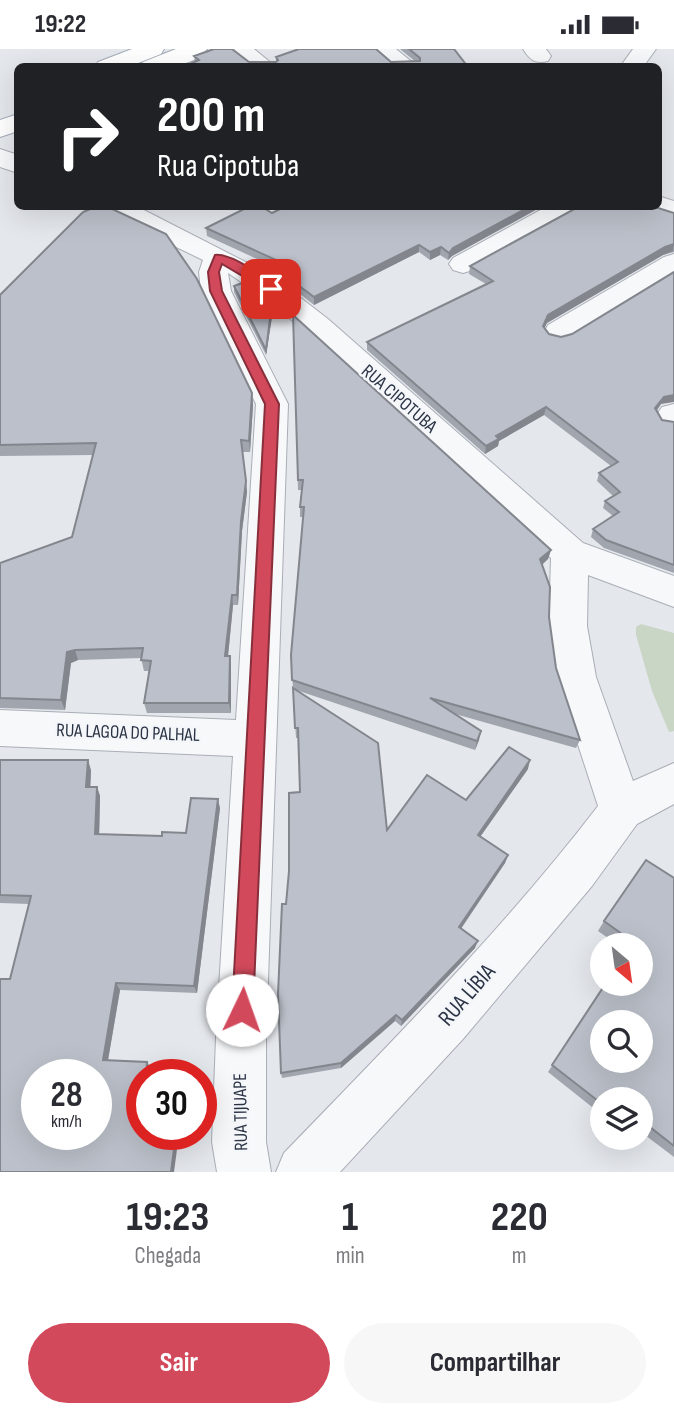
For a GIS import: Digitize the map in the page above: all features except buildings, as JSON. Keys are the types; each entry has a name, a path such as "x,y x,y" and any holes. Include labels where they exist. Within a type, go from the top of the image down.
{"main road":[{"path":"116,63 153,49"},
{"path":"161,63 196,49"}],"street":[{"path":"239,49 259,63"},
{"path":"381,49 401,63"},
{"path":"634,63 645,49"},
{"path":"122,210 219,257"},
{"path":"463,264 560,210"},
{"name":"RUA CIPOTUBA","path":"219,257 255,277 302,314 570,553 674,592"},
{"name":"RUA TIJUAPE","path":"219,257 214,272 216,291 272,404 241,1038 239,1142 244,1172"},
{"path":"559,332 674,263"},
{"path":"570,553 568,626 576,677 621,810 674,782"},
{"name":"RUA LAGOA DO PALHAL","path":"0,728 256,739"},
{"name":"RUA LÍBIA","path":"303,1172 445,1021 576,871 621,810"}],"green space":[{"path":"641,624 674,633 674,731 669,732 652,691 636,635 636,627"}],"route":[{"path":"242,1010 272,404 216,291 214,272 219,257 271,289"}]}
